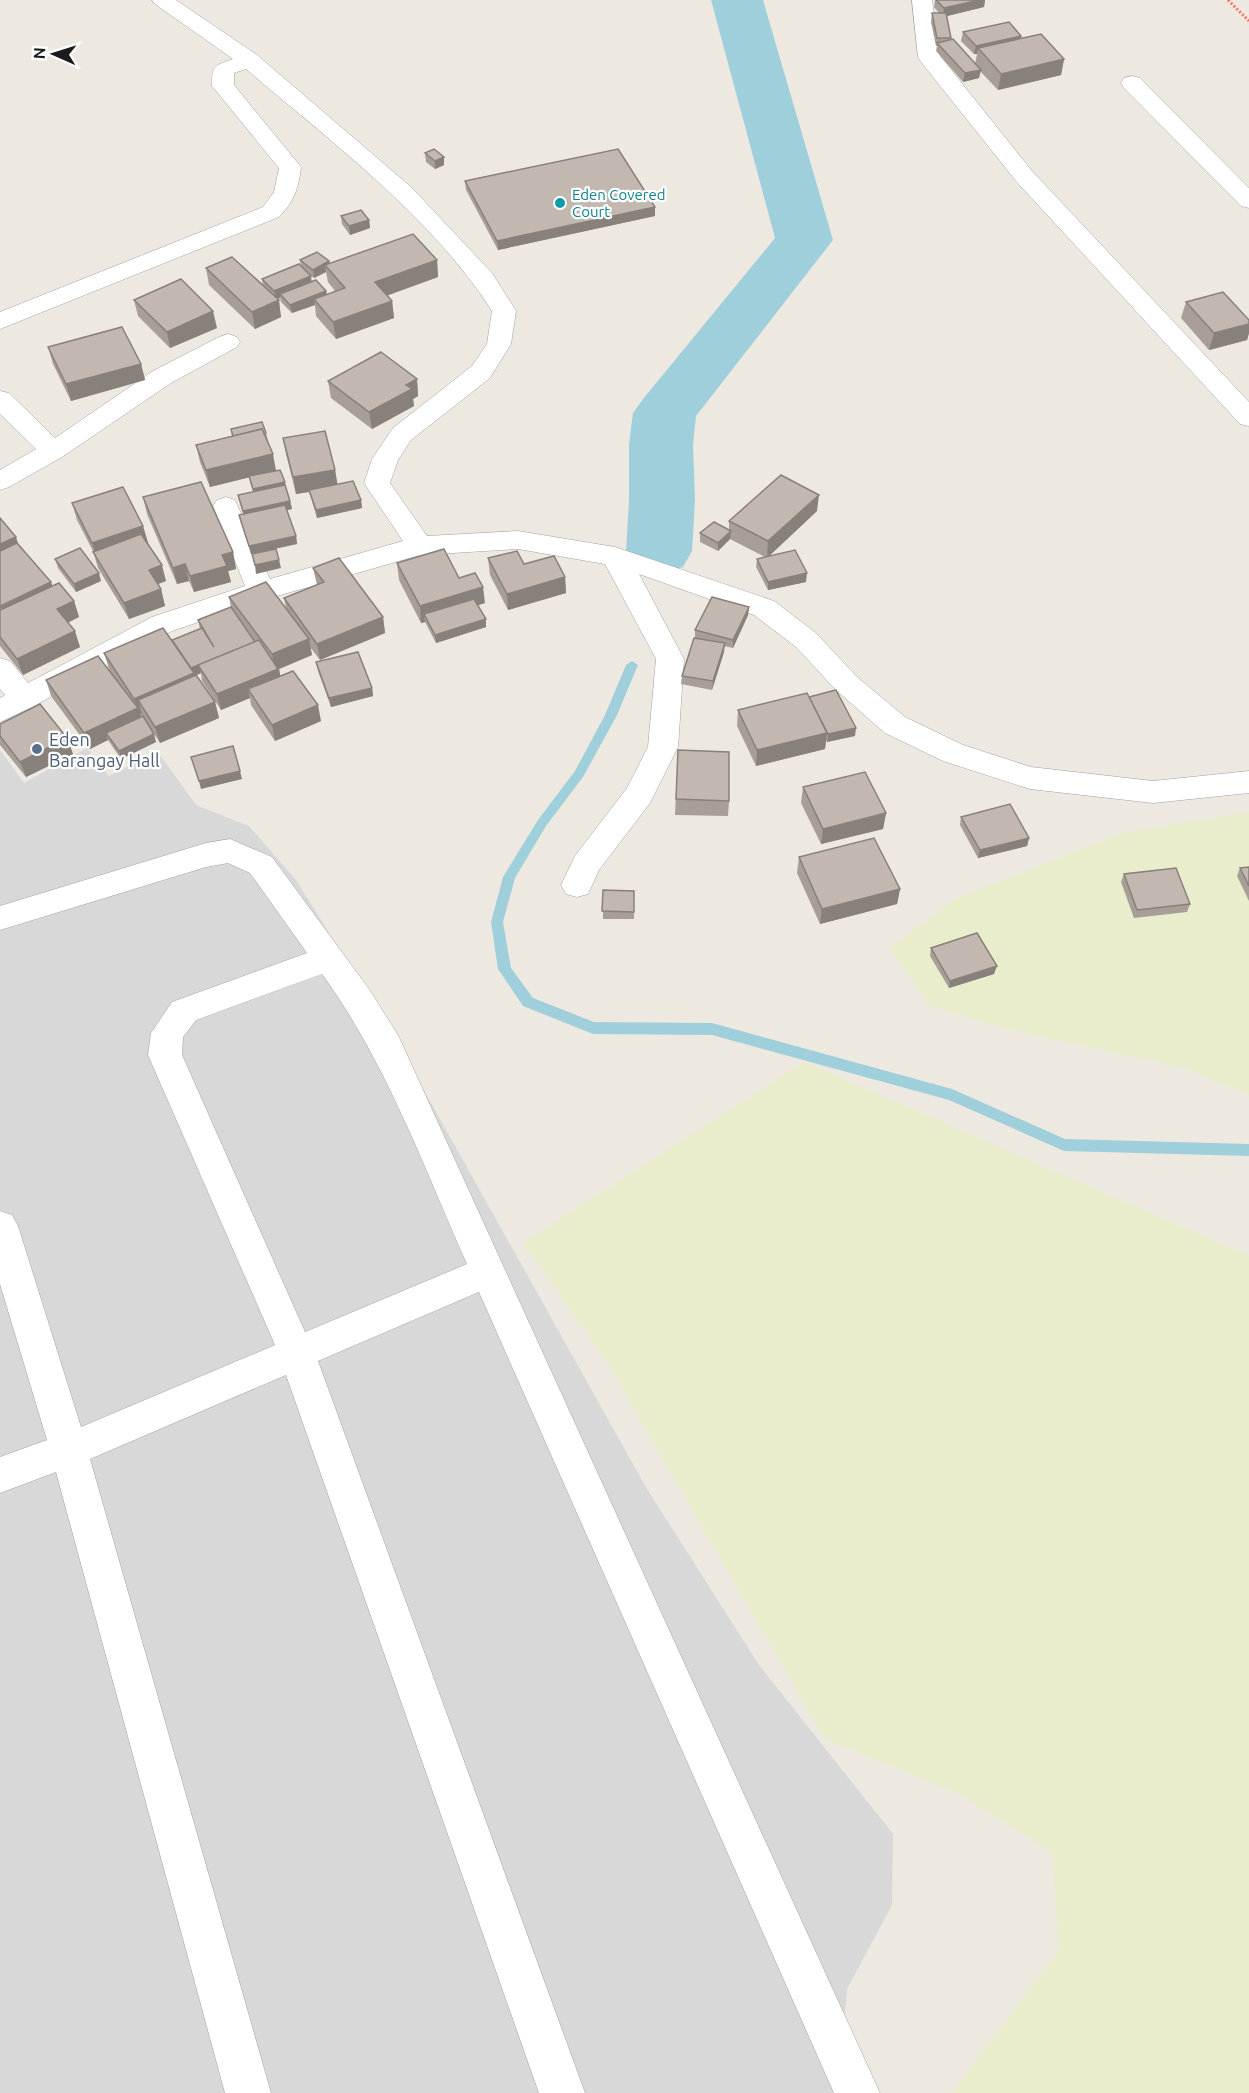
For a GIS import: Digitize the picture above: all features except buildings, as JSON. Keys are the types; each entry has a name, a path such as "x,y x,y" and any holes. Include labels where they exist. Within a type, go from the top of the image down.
{"street":[{"path":"162,0 249,60 403,192 483,278 504,310 499,344 482,372 402,434 385,459 377,483 420,546"},
{"path":"922,0 928,57 1024,176 1249,418"},
{"path":"0,321 271,212 282,201 289,183 290,167 237,99 223,86 223,70 249,60"},
{"path":"1132,83 1249,201"},
{"path":"0,481 53,451 162,377 228,342"},
{"path":"0,399 53,451"},
{"path":"226,506 261,591"},
{"path":"0,668 12,705 162,624 261,591 420,546 518,540 615,556 764,608 806,640 846,683 896,725 953,753 1030,778 1153,792 1249,782"},
{"path":"577,885 586,864 639,795 663,747 670,659 615,556"},
{"path":"0,918 206,855 230,851 261,865 329,958 358,998 386,1045 857,2093"},
{"path":"329,958 184,1011 167,1033 165,1055 297,1354 562,2093"},
{"path":"0,1226 69,1450 248,2093"},
{"path":"0,1475 69,1450 489,1271"}],"path":[{"path":"1228,0 1249,21"}],"shaded area":[{"path":"87,748 109,776 158,752 196,805 249,826 296,880 398,1044 647,1489 759,1665 893,1834 892,1905 847,1989 838,2093 0,2093 0,750 24,783"}],"green space":[{"path":"1249,812 1249,1095 1183,1068 1009,1029 930,1006 890,949 955,899 1123,833"},
{"path":"804,1062 1249,1256 1249,2093 952,2093 1059,1950 1052,1852 961,1795 824,1738 607,1362 523,1243"}],"waterway":[{"path":"659,551 662,501 661,444 665,413 804,240 737,0"},
{"path":"632,665 611,715 579,774 542,823 509,877 497,922 505,969 528,1002 593,1028 712,1029 952,1095 1064,1145 1249,1150"}],"place":[{"name":"Eden Covered Court","path":"560,203"},
{"name":"Eden Barangay Hall","path":"37,749"}]}
